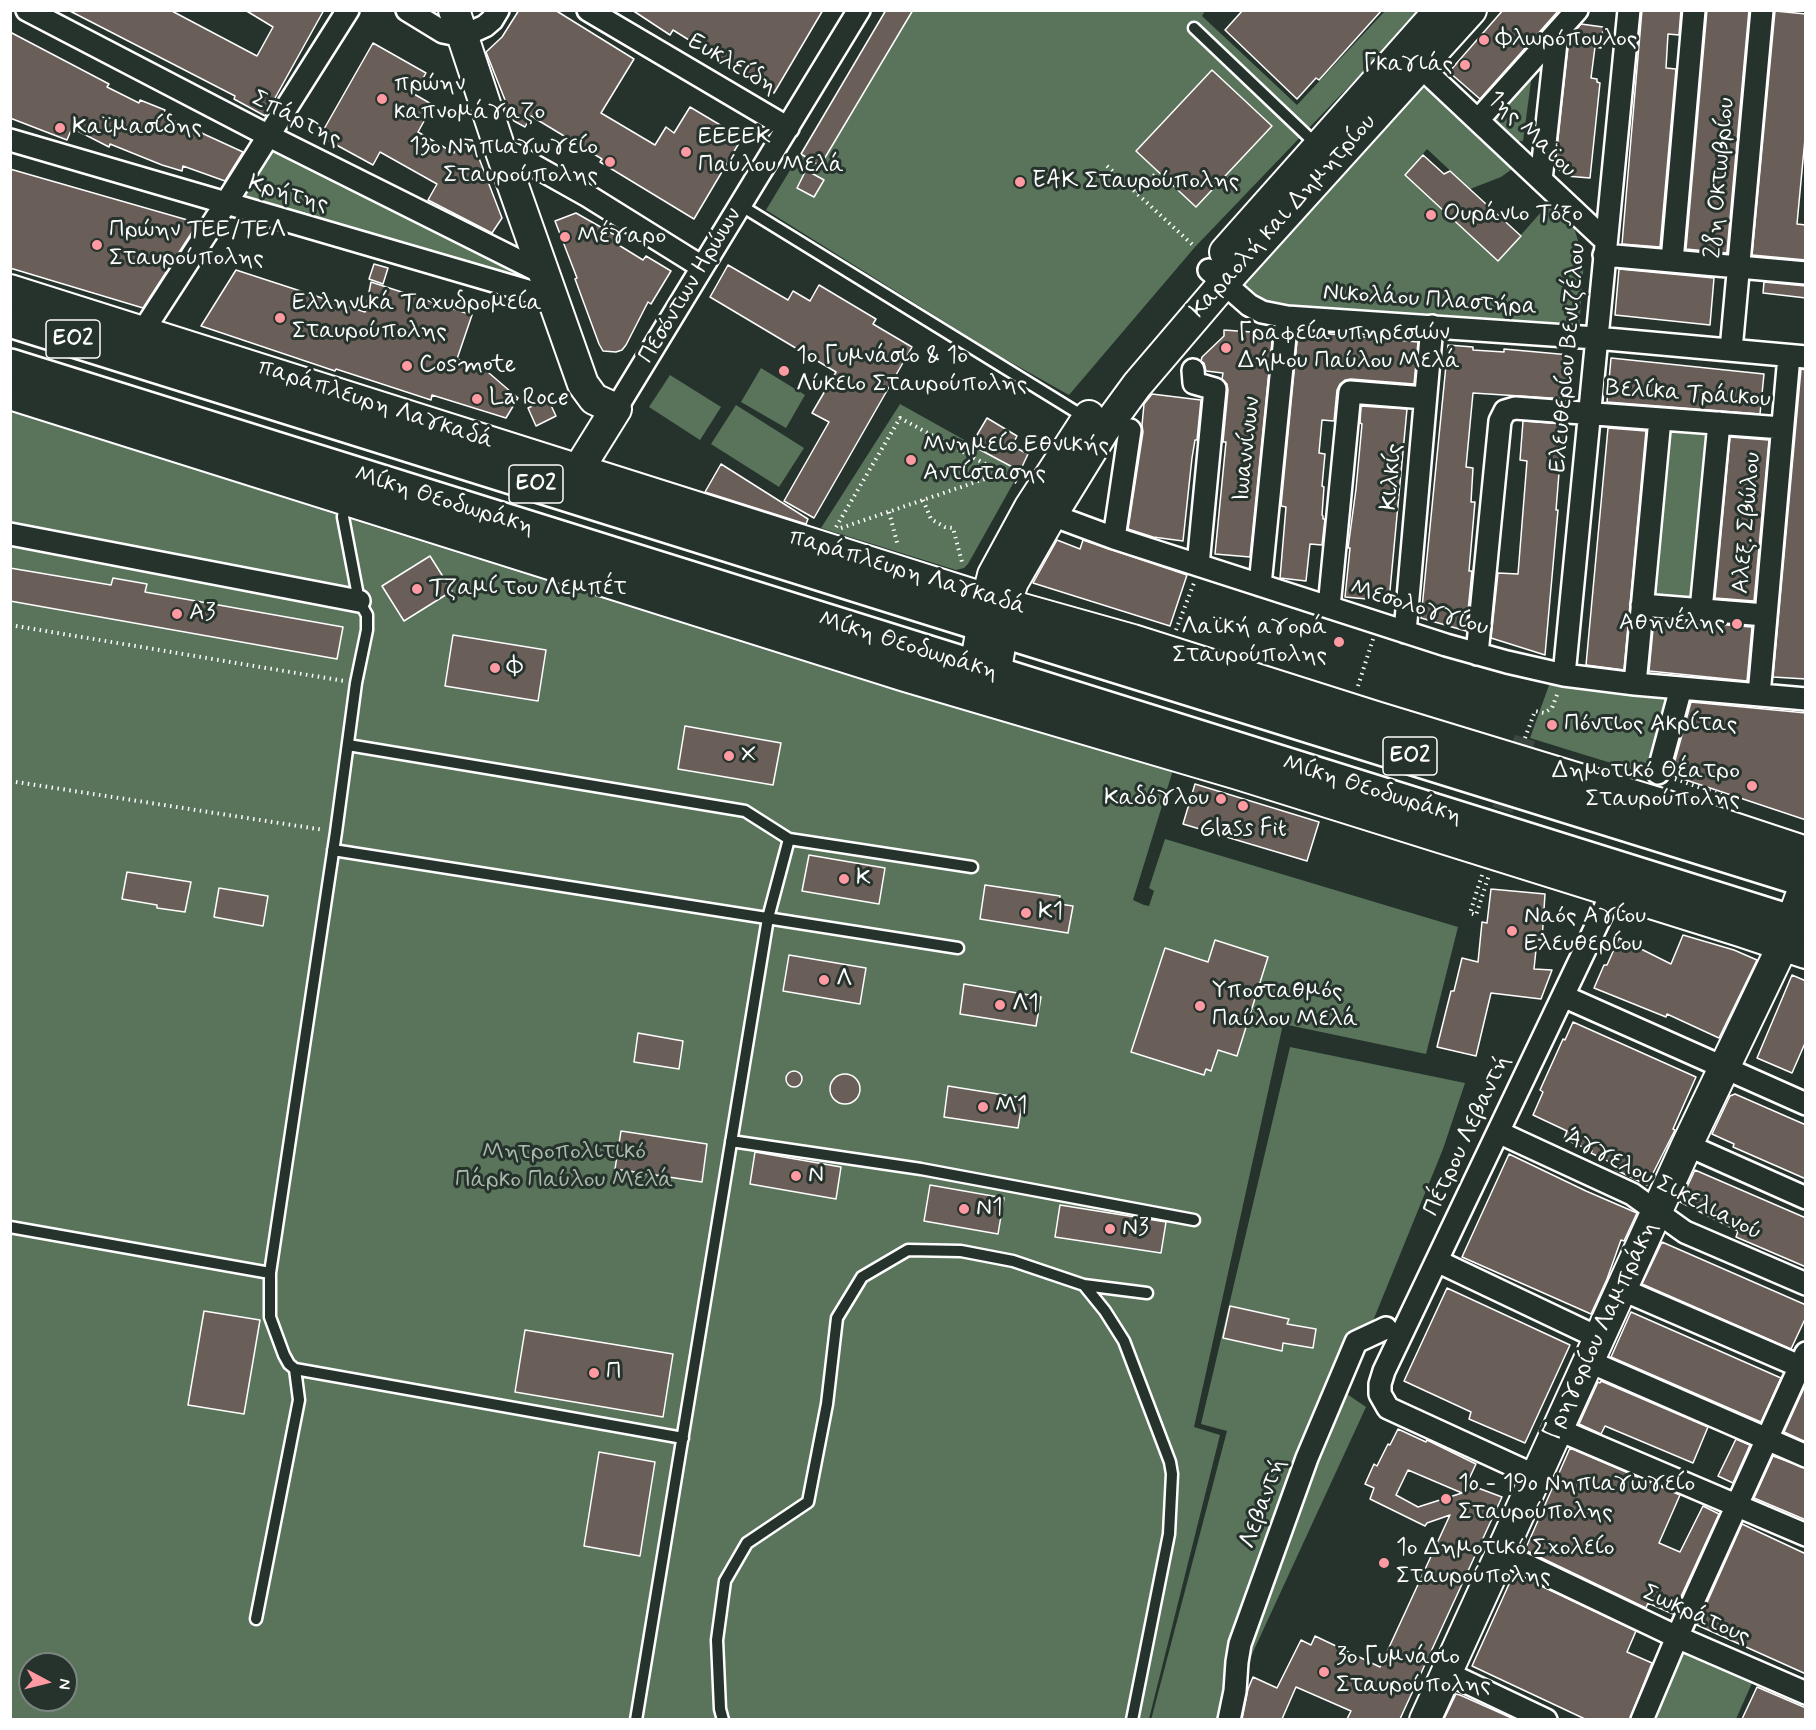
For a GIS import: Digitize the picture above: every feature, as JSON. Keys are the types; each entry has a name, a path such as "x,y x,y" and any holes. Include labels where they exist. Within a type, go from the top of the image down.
{"highway":[{"name":"Μίκη Θεοδωράκη","path":"10,320 139,345 995,614 1806,881"},
{"name":"Μίκη Θεοδωράκη","path":"10,366 349,486 1796,937"}],"street":[{"name":"Σπάρτης","path":"27,10 269,136 548,286"},
{"path":"139,345 348,10"},
{"path":"407,10 443,32 459,23 485,26 498,10"},
{"name":"Ευκλείδη","path":"588,10 788,128"},
{"name":"Πεσόντων Ηρώων","path":"578,470 859,10"},
{"name":"Καραολή και Δημητρίου","path":"982,685 995,614 993,575 1036,503 1107,426 1116,381 1209,267 1440,10"},
{"name":"Καραολή και Δημητρίου","path":"1209,267 1420,66 1471,10"},
{"path":"1478,120 1577,10"},
{"name":"Ελευθερίου Βενιζέλου","path":"1564,675 1629,10"},
{"path":"1672,261 1694,10"},
{"name":"28η Οκτωβρίου","path":"1731,350 1762,10"},
{"path":"459,23 499,146 583,384 594,399 616,409"},
{"path":"1541,180 1557,33"},
{"name":"1ης Μαϊου","path":"1420,66 1541,180 1605,248"},
{"name":"Κρήτης","path":"10,140 226,204 548,286"},
{"path":"499,146 588,196 702,267"},
{"path":"1605,248 1672,261 1806,273"},
{"name":"Νικολάου Πλαστήρα","path":"1209,267 1249,305 1262,312 1287,317 1596,338 1797,357"},
{"name":"παράπλευρη Λαγκαδά","path":"10,290 139,345 578,470 995,614 1133,640 1655,802 1806,852"},
{"name":"Ιωαννίνων","path":"1260,585 1287,317"},
{"name":"Κιλκίς","path":"1405,632 1432,327"},
{"name":"Αλεξ. Σβώλου","path":"1759,695 1782,428 1797,357"},
{"path":"1193,370 1194,383 1215,388 1196,574"},
{"path":"1329,608 1350,392 1425,398"},
{"path":"10,394 349,486"},
{"name":"Βελίκα Τράικου","path":"1477,654 1500,421 1505,411 1515,408 1782,428"},
{"path":"1635,684 1660,418"},
{"path":"1701,610 1719,423"},
{"path":"1107,426 1114,538"},
{"name":"Μεσολογγίου","path":"1036,503 1196,574 1260,585 1477,654 1564,675 1635,684 1806,699"},
{"path":"10,534 359,600"},
{"path":"1642,605 1765,615"},
{"path":"982,685 1490,862 1796,937"},
{"path":"1658,773 1681,688"},
{"name":"Γρηγορίου Λαμπράκη","path":"1425,1719 1687,1145 1724,1068 1796,937 1806,881"},
{"name":"Πέτρου Λεβαντή","path":"1536,1476 1392,1410 1384,1403 1380,1394 1380,1384 1384,1371 1613,891"},
{"path":"1563,996 1806,1104"},
{"name":"Άγγελου Σικελιανού","path":"1498,1132 1632,1194 1685,1232 1806,1284"},
{"path":"1687,1145 1806,1198"},
{"path":"1437,1261 1593,1349 1766,1439 1806,1456"},
{"path":"1621,1289 1804,1363 1766,1439 1642,1719"},
{"name":"Λεβαντή","path":"1228,1719 1235,1691 1240,1644 1307,1458 1356,1342 1386,1328"},
{"path":"1557,1429 1806,1535"},
{"name":"Σωκράτους","path":"1501,1553 1677,1637 1806,1693"},
{"path":"1447,1673 1546,1719"}],"lane":[{"path":"1194,28 1318,147"},
{"path":"740,205 1107,426"},
{"path":"349,486 343,517 359,600 367,615 367,630 356,683 270,1273 270,1317 284,1355 295,1369 683,1438"},
{"path":"348,745 745,811 789,839 972,867"},
{"path":"636,1719 768,918 789,839"},
{"path":"333,850 958,948"},
{"path":"731,1141 921,1170 1194,1220"},
{"path":"10,1227 270,1273"},
{"path":"723,1719 720,1708 717,1640 725,1581 747,1543 808,1502 828,1404 837,1318 862,1277 908,1250 961,1251 1013,1261 1084,1285 1147,1293"},
{"path":"1084,1285 1105,1311 1124,1341 1170,1462 1172,1474 1169,1534 1132,1719"},
{"path":"256,1619 299,1400 295,1369"}],"path":[{"path":"1107,166 1137,193 1209,267"},
{"path":"1137,193 1158,171"},
{"path":"1002,474 834,530 900,418 1002,474 1036,503"},
{"path":"923,500 931,519 945,527 953,528 964,568"},
{"path":"889,512 899,550"},
{"path":"1177,627 1196,574"},
{"path":"1358,687 1378,623"},
{"path":"10,625 356,683"},
{"path":"1525,738 1535,711 1544,713 1552,708 1564,675"},
{"path":"10,781 336,832"},
{"path":"1490,862 1476,915 1470,913 1490,862"}],"green space":[{"name":"EAK Σταυρούπολης","path":"886,11 1205,11 1202,16 1297,105 1385,11 1421,11 1195,247 1069,395 996,354 766,210"},
{"path":"1532,74 1523,141 1517,141 1492,115"},
{"name":"Ουράνιο Τόξο","path":"1424,83 1515,167 1501,177 1470,189 1427,149 1405,175 1498,261 1550,202 1574,228 1584,259 1579,330 1286,309 1252,299 1234,285"},
{"path":"269,136 543,273 552,298 226,203"},
{"path":"761,368 805,395 786,428 741,402"},
{"path":"670,375 721,407 700,440 649,407"},
{"path":"900,404 1020,471 964,568 956,570 821,528"},
{"path":"736,405 804,448 779,487 711,444"},
{"name":"Μητροπολιτικό Πάρκο Παύλου Μελά","path":"11,410 880,686 1173,770 1133,900 1144,905 1149,906 1154,891 1149,888 1165,839 1458,927 1426,1054 1283,1024 1194,1427 1220,1435 1149,1719 11,1720"},
{"path":"1664,424 1713,428 1696,606 1648,601"},
{"path":"1552,677 1676,692 1653,776 1530,738"},
{"path":"1290,1047 1465,1083 1443,1149 1344,1392 1366,1407 1247,1665 1231,1719 1151,1720 1227,1431 1201,1424"},
{"path":"1683,1652 1752,1683 1736,1719 1654,1719"}],"building":[{"path":"68,10 170,10 257,56 273,27 245,10 324,10 265,116 234,99 235,96"},
{"path":"519,10 555,10 634,59 601,113 655,145 666,127 674,133 690,107 742,138 694,219 600,162 602,159 531,116 525,127 514,121 504,107 505,100 486,52 502,37"},
{"path":"632,10 823,10 774,93 673,30 670,35"},
{"path":"886,10 913,10 820,166 801,154"},
{"path":"1243,10 1382,10 1319,80 1316,78 1297,99 1225,30"},
{"path":"1503,10 1559,10 1480,99 1449,72"},
{"path":"1642,10 1681,10 1679,35 1668,34 1666,68 1676,69 1660,247 1622,244"},
{"path":"1707,10 1749,10 1726,253 1686,249"},
{"path":"1775,11 1806,14 1806,128 1797,224 1806,225 1806,260 1752,255"},
{"path":"1581,24 1603,27 1601,48 1595,47 1591,78 1597,79 1600,83 1590,178 1566,176 1555,166 1569,38"},
{"path":"10,32 109,84 107,87 139,103 140,100 165,110 162,117 195,128 243,152 225,181 183,166 182,171 162,165 110,144 109,147 72,128 67,140 10,118"},
{"path":"373,43 426,73 414,94 433,105 418,132 454,153 462,139 472,140 502,218 492,233 428,200 437,184 380,152 373,165 320,136"},
{"path":"1212,70 1272,126 1196,207 1136,151"},
{"path":"1423,155 1444,174 1450,171 1521,236 1498,261 1405,175"},
{"name":"Πρώην ΤΕΕ/ΤΕΛ Σταυρούπολης","path":"10,169 198,223 143,308 10,268"},
{"path":"806,170 824,180 814,197 797,188"},
{"path":"576,213 620,238 617,244 643,260 646,256 671,271 651,304 648,302 626,345 622,350 616,352 603,351 599,344 555,221"},
{"path":"374,264 388,268 383,284 369,279"},
{"path":"728,265 788,300 793,291 810,301 819,285 876,319 873,324 912,347 814,518 784,501 829,422 812,413 836,372 710,297"},
{"path":"1619,269 1714,278 1710,325 1615,315"},
{"path":"236,270 365,312 371,282 472,315 457,359 482,367 518,398 506,418 432,395 431,400 201,326"},
{"path":"1764,282 1806,286 1806,298 1763,293"},
{"path":"1224,330 1273,332 1250,557 1215,554 1226,442 1223,442 1228,390 1227,384 1222,379 1223,373 1206,371 1201,361 1202,357 1224,336"},
{"path":"1298,331 1418,342 1414,384 1345,380 1337,390 1334,421 1322,420 1319,453 1325,454 1322,515 1325,519 1322,545 1310,544 1306,581 1280,578 1286,507 1281,506"},
{"path":"1448,345 1473,347 1473,350 1504,352 1504,349 1570,355 1566,399 1473,393 1466,467 1473,468 1471,502 1475,502 1469,571 1472,571 1466,631 1421,618"},
{"path":"1611,358 1764,374 1760,414 1607,402"},
{"path":"1801,369 1806,370 1806,679 1773,677"},
{"path":"1152,394 1201,400 1183,541 1153,537 1128,529 1143,432 1144,404"},
{"path":"548,399 556,416 536,426 528,408"},
{"path":"1361,406 1407,409 1389,601 1345,597 1350,548 1348,548 1362,424 1360,423"},
{"path":"987,418 1017,436 1012,446 1028,454 1020,471 971,445"},
{"path":"1523,421 1563,424 1545,655 1491,638 1498,573 1518,574 1527,461 1520,460"},
{"path":"1608,428 1646,431 1624,670 1586,665"},
{"path":"1730,437 1769,440 1754,601 1715,598"},
{"path":"721,464 808,519 806,524 705,492"},
{"path":"1057,540 1080,549 1083,540 1187,575 1170,626 1033,583"},
{"name":"Τζαμί του Λεμπέτ","path":"430,556 452,591 404,621 382,586"},
{"name":"Α3","path":"10,568 111,585 113,578 147,584 145,592 343,627 337,659 10,601"},
{"path":"1654,619 1752,627 1747,681 1649,671"},
{"name":"Φ","path":"453,635 546,650 538,701 445,686"},
{"path":"1691,702 1806,713 1806,820 1671,775"},
{"name":"Χ","path":"685,726 781,743 773,785 678,769"},
{"path":"1195,784 1319,822 1307,861 1183,824"},
{"name":"Κ","path":"809,855 885,868 879,904 802,891"},
{"path":"127,872 191,882 185,912 122,899"},
{"name":"Κ1","path":"985,885 1060,896 1059,904 1073,906 1068,933 980,919"},
{"path":"219,888 268,896 263,926 214,917"},
{"path":"1491,889 1545,894 1542,940 1537,940 1534,969 1552,970 1541,999 1491,993 1476,1056 1437,1047 1462,958 1478,962 1482,922 1487,923"},
{"path":"1683,935 1734,950 1757,960 1719,1038 1667,1014 1666,1017 1594,988 1619,938 1671,964"},
{"name":"Υποσταθμός Παύλου Μελά","path":"1215,940 1268,957 1237,1056 1218,1050 1211,1071 1206,1069 1204,1075 1131,1052 1165,948 1208,962"},
{"name":"Λ","path":"789,955 866,968 860,1004 783,991"},
{"path":"1792,975 1806,981 1806,1041 1792,1073 1757,1058"},
{"name":"Λ1","path":"964,984 1041,997 1036,1026 960,1014"},
{"path":"1573,1022 1696,1077 1673,1129 1675,1130 1647,1185 1614,1169 1616,1165 1591,1153 1592,1151 1564,1139 1567,1131 1533,1115 1543,1092 1540,1090"},
{"path":"638,1033 683,1041 679,1069 634,1062"},
{"path":"794,1071 800,1073 802,1079 800,1085 794,1087 788,1085 786,1079 788,1073"},
{"path":"845,1074 851,1075 859,1083 859,1095 851,1103 845,1104 839,1103 831,1095 830,1089 831,1083 839,1075"},
{"name":"Μ1","path":"948,1086 1023,1098 1018,1128 944,1117"},
{"path":"1735,1094 1806,1125 1806,1179 1733,1147 1734,1144 1712,1134 1730,1096"},
{"path":"621,1131 707,1144 702,1182 615,1169"},
{"name":"Ν","path":"755,1152 841,1167 836,1199 750,1184"},
{"path":"1509,1154 1637,1213 1624,1241 1621,1240 1591,1314 1462,1257"},
{"path":"1695,1170 1806,1218 1806,1267 1736,1237 1738,1231 1680,1202"},
{"name":"Ν1","path":"930,1185 1004,1198 998,1234 924,1221"},
{"name":"Ν3","path":"1060,1205 1166,1222 1161,1253 1055,1237"},
{"path":"1662,1242 1806,1305 1806,1317 1791,1349 1642,1284"},
{"path":"1447,1288 1570,1345 1525,1443 1469,1419 1471,1412 1404,1381"},
{"path":"1230,1306 1289,1319 1287,1324 1316,1329 1313,1348 1283,1343 1282,1351 1223,1338"},
{"path":"204,1311 260,1320 244,1414 188,1405"},
{"path":"1631,1312 1781,1378 1761,1422 1611,1357"},
{"name":"Π","path":"525,1330 673,1354 663,1417 515,1392"},
{"path":"1601,1381 1708,1427 1693,1463 1605,1426 1601,1434 1579,1424 1598,1382"},
{"path":"1804,1388 1806,1389 1806,1442 1784,1432"},
{"path":"1398,1429 1426,1442 1427,1440 1476,1464 1463,1492 1478,1488 1502,1497 1400,1719 1347,1719 1351,1711 1296,1687 1282,1719 1242,1719 1253,1677 1277,1688 1301,1640 1311,1645 1315,1636 1380,1667 1450,1515 1427,1523 1425,1526 1370,1499 1374,1488 1365,1484 1374,1464 1377,1466 1388,1444 1390,1445","holes":["1408,1470 1462,1493 1418,1507 1396,1495"]},
{"path":"1736,1439 1750,1445 1733,1483 1718,1476"},
{"path":"1570,1448 1680,1495 1659,1543 1680,1552 1703,1506 1719,1514 1673,1614 1648,1603 1646,1608 1525,1550"},
{"path":"599,1452 655,1462 640,1556 584,1546"},
{"path":"1773,1456 1806,1468 1806,1520 1754,1498"},
{"path":"1742,1524 1806,1554 1806,1674 1697,1625"},
{"path":"1514,1573 1636,1631 1627,1652 1652,1663 1630,1719 1585,1719 1472,1666"},
{"path":"1757,1687 1806,1708 1806,1719 1742,1719"},
{"path":"1456,1694 1460,1695 1514,1719 1444,1719"}],"tunnel":[{"path":"1484,869 1525,738"}],"place":[{"name":"Φλωρόπουλος","path":"1484,40"},
{"name":"Γκαγιάς","path":"1465,65"},
{"name":"πρώην καπνομάγαζο","path":"382,99"},
{"name":"Καϊμασίδης","path":"60,128"},
{"name":"ΕΕΕΕΚ Παύλου Μελά","path":"686,152"},
{"name":"13ο Νηπιαγωγείο Σταυρούπολης","path":"610,162"},
{"name":"EAK Σταυρούπολης","path":"1020,182"},
{"name":"Ουράνιο Τόξο","path":"1431,215"},
{"name":"Μέγαρο","path":"565,237"},
{"name":"Πρώην ΤΕΕ/ΤΕΛ Σταυρούπολης","path":"97,245"},
{"name":"Ελληνικά Ταχυδρομεία Σταυρούπολης","path":"280,318"},
{"name":"Γραφεία υπηρεσιών Δήμου Παύλου Μελά","path":"1226,348"},
{"name":"Cosmote","path":"407,366"},
{"name":"1ο Γυμνάσιο & 1ο Λύκειο Σταυρούπολης","path":"784,371"},
{"name":"La Roce","path":"477,399"},
{"name":"Μνημείο Εθνικής Αντίστασης","path":"911,460"},
{"name":"Τζαμί του Λεμπέτ","path":"417,589"},
{"name":"Α3","path":"177,614"},
{"name":"Αθηνέλης","path":"1737,624"},
{"name":"Λαϊκή αγορά Σταυρούπολης","path":"1339,642"},
{"name":"Φ","path":"495,668"},
{"name":"Πόντιος Ακρίτας","path":"1552,725"},
{"name":"Χ","path":"729,756"},
{"name":"Δημοτικό Θέατρο Σταυρούπολης","path":"1752,786"},
{"name":"Καδόγλου","path":"1221,799"},
{"name":"Glass Fit","path":"1243,806"},
{"name":"Κ","path":"844,879"},
{"name":"Κ1","path":"1026,913"},
{"name":"Ναός Αγίου Ελευθερίου","path":"1512,931"},
{"name":"Λ","path":"824,980"},
{"name":"Λ1","path":"1000,1005"},
{"name":"Υποσταθμός Παύλου Μελά","path":"1200,1006"},
{"name":"Μ1","path":"983,1107"},
{"name":"Ν","path":"796,1176"},
{"name":"Ν1","path":"964,1209"},
{"name":"Ν3","path":"1110,1229"},
{"name":"Π","path":"594,1373"},
{"name":"1o - 19o Νηπιαγωγείο Σταυρούπολης","path":"1446,1499"},
{"name":"1ο Δημοτικό Σχολείο Σταυρούπολης","path":"1384,1563"},
{"name":"3ο Γυμνάσιο Σταυρούπολης","path":"1324,1672"}]}
